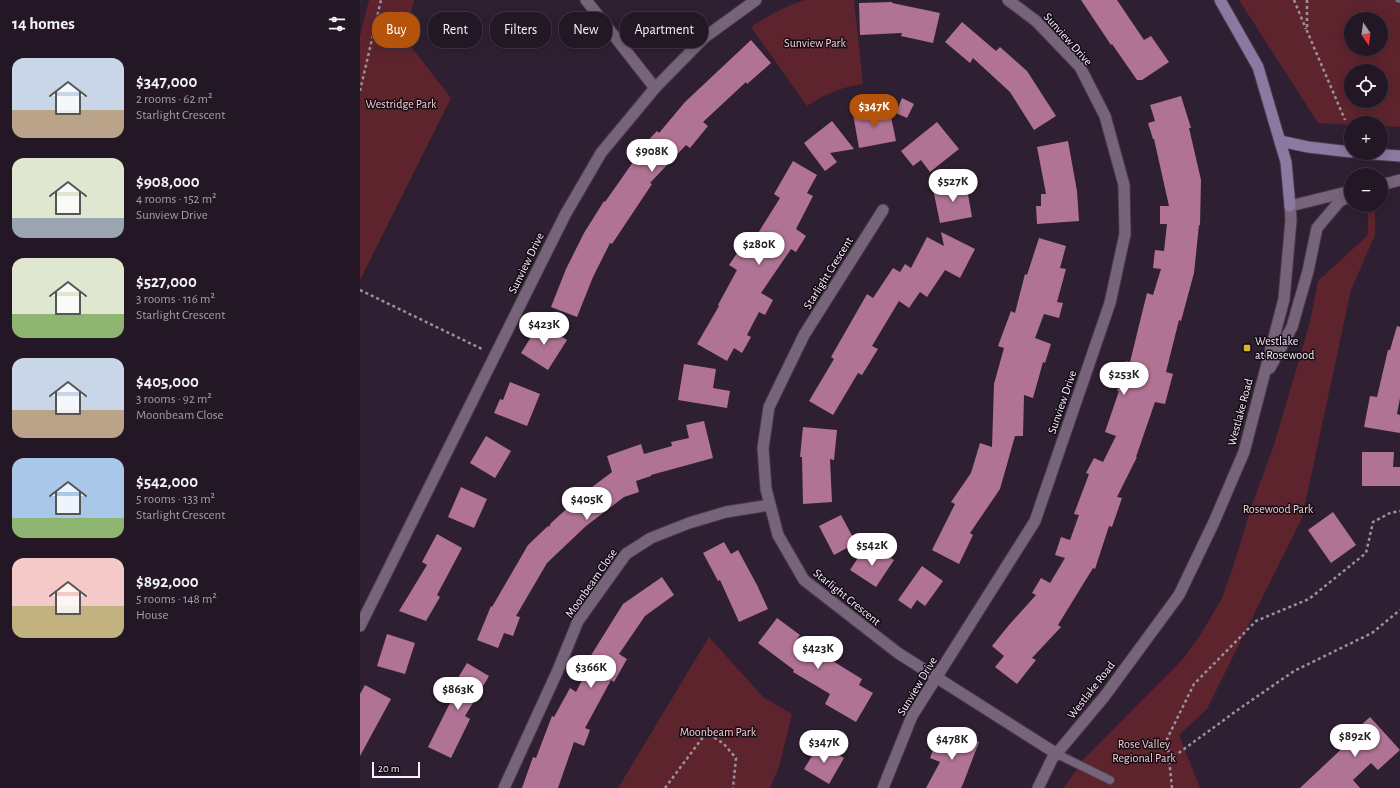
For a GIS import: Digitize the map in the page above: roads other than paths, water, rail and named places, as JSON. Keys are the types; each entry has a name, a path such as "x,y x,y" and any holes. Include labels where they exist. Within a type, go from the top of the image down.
{"main road":[{"name":"Westlake Road","path":"1220,0 1258,67 1286,162 1290,206"},
{"path":"1280,141 1308,147 1344,151"},
{"path":"1388,155 1400,156"}],"street":[{"path":"586,0 655,88"},
{"name":"Sunview Drive","path":"360,626 565,215 600,153 655,88 705,37 756,0"},
{"name":"Sunview Drive","path":"883,788 912,716 1035,521 1110,303 1125,234 1124,185 1105,116 1080,67 1036,21 1008,0"},
{"path":"1388,183 1400,180"},
{"path":"1290,206 1344,193"},
{"path":"1261,384 1292,327 1308,271 1316,228 1338,202 1344,199"},
{"name":"Westlake Road","path":"1038,788 1052,759 1104,697 1179,595 1214,522 1244,452 1284,299 1291,220 1290,206"},
{"name":"Starlight Crescent","path":"883,210 804,335 768,407 764,448 766,489 778,535 804,580 898,653 1057,754"},
{"name":"Moonbeam Close","path":"504,788 558,670 578,621 626,554 651,538 689,524 726,512 770,505"}],"lane":[{"path":"1057,754 1110,780"}],"place":[{"name":"Westlake at Rosewood","path":"1247,348"}],"park label":[{"name":"Sunview Park","path":"815,43"},
{"name":"Westridge Park","path":"401,104"},
{"name":"Rosewood Park","path":"1278,509"},
{"name":"Moonbeam Park","path":"718,732"},
{"name":"Rose Valley Regional Park","path":"1144,751"}]}
